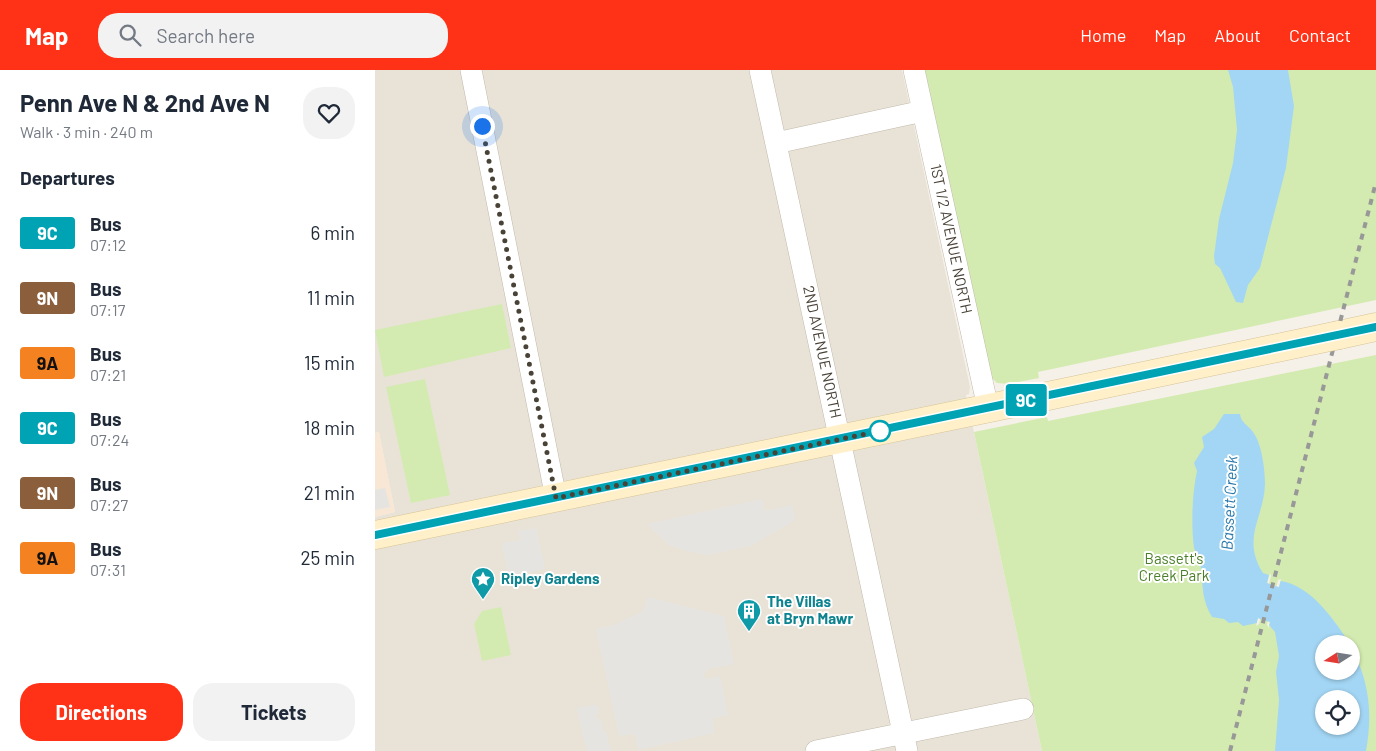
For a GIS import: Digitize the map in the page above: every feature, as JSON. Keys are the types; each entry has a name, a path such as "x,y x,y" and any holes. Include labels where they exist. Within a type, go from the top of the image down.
{"main road":[{"path":"375,535 1376,327"}],"street":[{"path":"471,70 556,498"},
{"name":"2ND AVENUE NORTH","path":"760,70 906,742"},
{"name":"1ST 1/2 AVENUE NORTH","path":"914,70 987,408"},
{"path":"776,143 923,111"},
{"path":"816,751 906,742 1023,709"}],"shaded area":[{"path":"375,70 902,70 970,387 969,394 966,395 1042,751 375,751 375,517 395,512 379,432 375,433"},
{"path":"379,432 395,512 375,517 375,433"},
{"path":"385,488 390,507 375,510 375,490"},
{"path":"762,499 765,511 792,505 795,520 751,546 707,555 686,551 669,545 647,524"},
{"path":"536,528 545,569 509,576 502,543 520,540 518,531"},
{"path":"648,597 724,616 734,664 708,669 703,675 706,679 720,676 728,715 713,718 714,733 638,750 635,734 619,736 596,629 614,625 642,612"},
{"path":"592,705 598,706 599,713 595,714 602,722 603,731 606,731 611,751 588,751 585,744 577,708"}],"green space":[{"path":"925,70 1376,70 1376,300 1038,372 1039,378 1009,384 997,383 990,376"},
{"path":"502,304 511,348 384,377 375,330"},
{"name":"Bassett's Creek Park","path":"1376,355 1376,751 1042,751 974,432 1047,417 1048,421"},
{"path":"425,379 450,495 411,503 386,387"},
{"path":"501,607 511,655 482,661 474,624 482,611"}],"water":[{"path":"1228,70 1288,70 1294,106 1286,168 1260,268 1248,285 1243,303 1236,302 1220,268 1215,264 1214,256 1219,219 1233,163 1237,130 1233,87"},
{"path":"1224,414 1240,414 1243,422 1253,432 1261,450 1264,472 1264,496 1255,528 1254,549 1263,573 1269,575 1257,623 1243,626 1238,622 1229,623 1224,619 1212,617 1205,600 1201,567 1194,548 1193,539 1193,499 1197,471 1194,463 1204,447 1202,437 1214,429"},
{"path":"1280,581 1302,589 1312,596 1337,625 1344,635 1315,635 1315,680 1360,680 1360,667 1366,684 1369,710 1366,751 1275,751 1279,700 1276,672 1279,656 1275,632 1269,625"}],"pier":[{"path":"1270,573 1271,576 1259,624 1256,626"},
{"path":"1281,579 1269,628 1267,625 1278,580"}],"waterway":[{"name":"Bassett Creek","path":"1229,566 1241,586 1247,592 1261,600 1290,610 1310,642 1322,690"}],"railway":[{"path":"1230,751 1376,182"}],"bus line":[{"name":"9C","path":"375,535 1376,327"}],"place":[{"name":"Ripley Gardens","path":"483,600"},
{"name":"The Villas at Bryn Mawr","path":"749,632"}],"route":[{"path":"482,126 556,498 880,431"}]}
